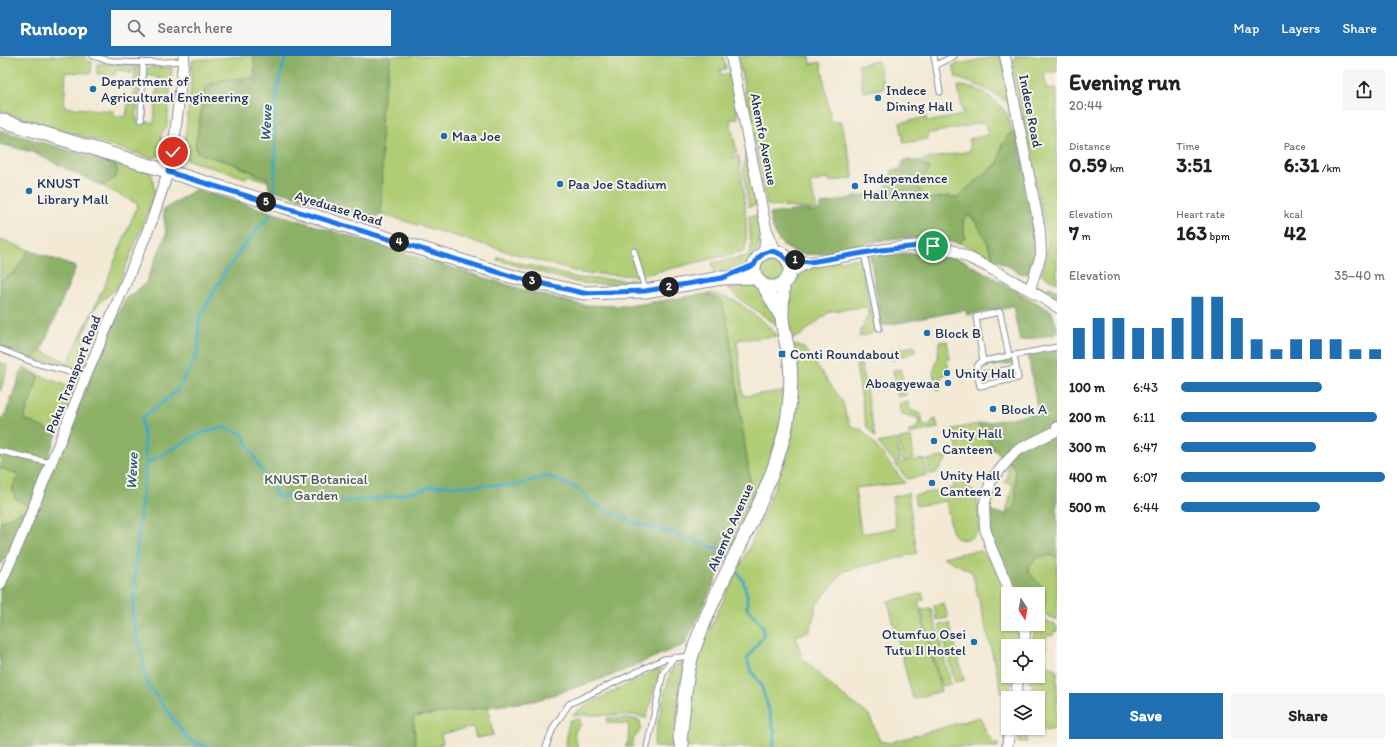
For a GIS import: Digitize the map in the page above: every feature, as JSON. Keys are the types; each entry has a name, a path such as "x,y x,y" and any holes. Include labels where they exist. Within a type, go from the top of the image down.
{"street":[{"name":"Ahemfo Avenue","path":"682,747 680,739 687,681 692,656 711,608 760,504 778,456 789,409 791,391 790,361 782,318 780,264 766,228 731,56"},
{"name":"Indece Road","path":"1005,56 1040,230 1041,255 1030,289"},
{"name":"Poku Transport Road","path":"0,585 23,533 86,376 151,223 173,152 184,59"},
{"name":"Ayeduase Road","path":"0,120 514,277 583,293 645,291 722,278 758,276"},
{"path":"780,264 777,286 771,287 758,276 758,258 780,264 810,262 864,253 919,246 933,246 957,252 1030,289 1056,306"},
{"name":"Ahemfo Avenue","path":"758,276 782,318"},
{"path":"1008,587 990,545 985,528 984,506 991,480 1016,451 1056,431 1057,427"},
{"path":"1007,747 1009,735"}],"lane":[{"path":"93,56 104,60 143,62 184,59"},
{"path":"934,56 940,92"},
{"path":"936,66 954,56"},
{"path":"140,119 143,62"},
{"path":"634,251 645,291"},
{"path":"864,253 879,328"},
{"path":"983,361 976,317 1000,312 1011,355 1016,368 1018,378 980,386 976,368 978,363 1011,355 1057,347"},
{"path":"0,349 35,363 86,376"},
{"path":"978,375 1016,368"},
{"path":"0,451 51,463"},
{"path":"546,747 553,728 569,704 664,658 692,656"},
{"path":"647,747 663,672 674,657"}],"green space":[{"path":"0,56 85,56 88,62 92,62 91,73 66,72 64,107 113,111 113,115 126,117 128,104 138,105 136,120 154,123 158,77 145,75 145,71 150,67 172,68 167,128 162,132 161,136 163,146 162,151 157,157 151,158 0,111"},
{"path":"254,56 255,78 222,80 210,84 205,88 196,141 196,151 203,155 231,163 268,179 269,182 248,175 246,178 187,160 183,155 190,96 192,60"},
{"path":"254,56 391,56 381,109 381,214 375,218 269,189 268,179 231,163 203,155 196,151 196,141 205,88 210,84 222,80 255,78"},
{"name":"Paa Joe Stadium","path":"391,56 723,56 726,69 720,70 721,75 729,73 738,118 730,120 737,153 732,154 732,157 739,156 743,190 746,220 746,244 744,251 642,275 637,272 638,276 580,273 381,214 381,109"},
{"path":"738,56 810,56 811,64 821,62 831,122 840,121 852,166 853,178 830,182 828,178 810,183 817,210 767,205"},
{"path":"1003,56 1011,105 985,89 956,78 953,65"},
{"path":"1015,56 1057,56 1057,71 1044,74 1047,90 1056,88 1057,94 1057,283 1041,274 1046,256 1047,238 1013,70 1012,64"},
{"path":"878,61 884,88 863,92 858,65"},
{"path":"97,64 133,64 132,73 129,74 129,71 116,70 115,75 97,74"},
{"path":"135,66 139,66 138,100 133,100"},
{"path":"958,86 964,86 984,92 998,104 1007,113 1013,134 1009,134 1001,147 998,163 964,191 958,198 949,196 927,199 915,181 930,168 916,161 970,151 969,139 988,135 986,122 927,134 928,139 904,143 900,123 926,117 927,122 963,115"},
{"path":"0,130 115,164 118,172 115,178 102,186 32,152 0,144"},
{"path":"1017,133 1037,225 1036,264 1029,273 1020,273 993,258 987,242 974,219 968,215 963,221 965,238 960,243 898,238 825,254 808,254 794,251 781,243 773,229 769,214 801,210 816,212 821,209 819,206 823,204 882,191 890,181 892,170 901,169 904,160 916,161 930,168 923,179 916,182 919,189 927,199 949,196 958,198 964,191 998,163 1001,147 1009,134"},
{"path":"746,151 756,205 749,207 744,172"},
{"path":"115,164 151,172 155,195 117,288 97,305 83,335 86,363 81,369 30,358 35,357 41,351 68,362 105,285 138,204 102,186 115,177 118,172"},
{"name":"KNUST Botanical Garden","path":"196,189 534,293 582,305 628,306 705,294 722,300 729,330 753,502 685,644 608,677 534,701 413,717 416,747 0,747 0,586 125,299 145,284 166,235 163,210"},
{"path":"757,215 761,236 757,251 752,260 745,266 714,273 712,263 747,256 751,250 749,216"},
{"path":"967,215 980,228 993,258 960,243 964,238 963,221"},
{"path":"0,239 29,250 15,272 0,281"},
{"path":"29,250 76,267 41,351 35,357 30,358 0,346 0,281 15,272"},
{"path":"913,253 950,257 964,261 982,271 1051,311 1057,326 1057,334 1020,341 1013,307 967,315 965,310 882,326 870,256"},
{"path":"772,255 782,259 786,269 782,279 772,283 762,279 758,269 762,259"},
{"path":"498,257 578,278 638,280 637,284 592,284 575,282 497,260"},
{"path":"860,258 875,328 871,334 859,337 868,313 868,309 866,307 830,311 801,335 793,339 787,308 789,293 793,282 801,274 811,268 823,264"},
{"path":"746,282 764,291 780,327 738,298 727,287"},
{"path":"1037,285 1047,290 1049,287 1057,291 1057,296 1050,296 1042,293"},
{"path":"712,293 736,301 764,322 778,336 737,340 743,396 786,391 782,420 768,472 753,502 729,330 722,300 705,294"},
{"path":"947,341 950,359 947,359 949,373 942,376 942,389 937,390 933,372 938,358 939,342"},
{"path":"794,345 804,348 843,402 846,416 851,426 861,429 905,483 855,488 861,534 896,528 892,497 908,493 917,553 844,571 817,604 810,631 796,636 801,657 839,693 869,715 879,739 878,740 889,743 980,717 987,734 995,744 998,744 998,747 687,747 692,682 698,655 749,548 785,458 795,411 796,372"},
{"path":"915,346 916,352 891,360 889,351"},
{"path":"1057,350 1057,558 1053,556 1044,556 1035,560 1029,566 1028,570 1042,587 1013,587 990,537 987,509 989,508 994,513 1008,514 1015,506 1015,470 1012,464 996,452 983,436 979,424 1038,413 1028,355"},
{"path":"1013,359 1013,363 980,368 981,365"},
{"path":"0,362 8,366 0,392"},
{"path":"861,364 875,437 866,425 856,365"},
{"path":"23,367 39,375 24,419 57,434 27,513 2,564 0,563 0,522 27,509 26,505 15,498 12,489 19,477 18,474 0,468 0,417 4,418"},
{"path":"901,369 906,395 898,397 893,370"},
{"path":"39,375 75,389 57,434 24,419"},
{"path":"908,402 910,410 921,414 923,424 930,425 933,420 936,419 938,428 908,434 909,431 919,426 918,418 901,414 899,404"},
{"path":"979,424 983,435 994,450 959,456 953,429"},
{"path":"911,437 914,459 903,461 899,439"},
{"path":"897,439 900,461 894,462 878,443"},
{"path":"949,456 936,473 930,474 927,460"},
{"path":"924,459 927,475 907,479 895,464"},
{"path":"1008,461 1012,464 1015,470 1016,494 1015,506 1008,514 1006,514 1013,484 1004,482 1007,480"},
{"path":"0,468 18,474 19,477 15,482 15,498 26,505 27,509 0,522"},
{"path":"953,481 962,483 969,487 976,498 978,506 980,530 972,537 966,539 956,538 952,531 946,501 916,506 914,495 954,488"},
{"path":"974,551 982,551 990,560 1005,587 1001,587 1001,631 1018,631 1019,639 1001,639 1001,683 1012,683 1009,691 1002,691 972,572 943,557"},
{"path":"1053,555 1057,558 1057,621 1045,614 1045,587 1041,587 1032,577 1028,570 1029,565 1039,557"},
{"path":"923,593 924,600 918,601 941,691 913,699 888,601"},
{"path":"944,603 948,618 937,620 934,605"},
{"path":"931,608 951,684 941,686 921,610"},
{"path":"1045,620 1057,626 1057,632 1055,631 1052,636 1048,635 1045,640 1045,639 1033,639 1034,631 1045,631"},
{"path":"949,623 964,680 955,683 939,625"},
{"path":"680,662 684,662 678,704 676,747 653,747 663,699 672,669"},
{"path":"1045,663 1057,670 1057,728 1045,730 1045,691 1032,691 1033,685 1030,683 1045,683"},
{"path":"661,668 646,718 634,715 573,715 598,699"},
{"path":"488,707 493,735 476,738 473,727 441,734 443,743 436,747 416,747 413,717"},
{"path":"607,718 636,719 640,721 641,729 633,740 632,747 626,747 626,744 628,744 629,724 607,723"},
{"path":"580,719 581,725 575,733 578,747 566,747 567,732 570,720"},
{"path":"1020,735 1026,735 1027,742 1018,742"}],"waterway":[{"name":"Wewe","path":"274,193 277,98 279,82 286,56"},
{"name":"Wewe","path":"208,747 189,740 148,685 133,617 136,554 146,464 142,418 177,391 198,353 199,319 224,273 246,243 272,213"},
{"path":"146,464 199,434 224,427 243,435 277,496 332,503 396,496 433,486 516,485 547,476 577,488 596,506 630,521 676,534 724,551 729,559"},
{"path":"734,567 743,580 747,595 747,608 763,626 763,636 747,659 751,671 761,684 775,733 773,747"}],"place":[{"name":"Department of Agricultural Engineering","path":"93,89"},
{"name":"Indece Dining Hall","path":"878,98"},
{"name":"Maa Joe","path":"444,136"},
{"name":"Paa Joe Stadium","path":"560,184"},
{"name":"Independence Hall Annex","path":"855,186"},
{"name":"KNUST Library Mall","path":"29,191"},
{"name":"Block B","path":"927,333"},
{"name":"Conti Roundabout","path":"782,354"},
{"name":"Unity Hall","path":"947,373"},
{"name":"Aboagyewaa","path":"948,383"},
{"name":"Block A","path":"993,409"},
{"name":"Unity Hall Canteen","path":"934,441"},
{"name":"Unity Hall Canteen 2","path":"932,483"},
{"name":"Otumfuo Osei Tutu II Hostel","path":"974,642"}],"route":[{"path":"173,152 168,172 514,277 583,293 645,291 710,281 722,278 754,265 758,258 764,253 770,251 782,255 787,260 810,262 881,250 933,246"}]}
